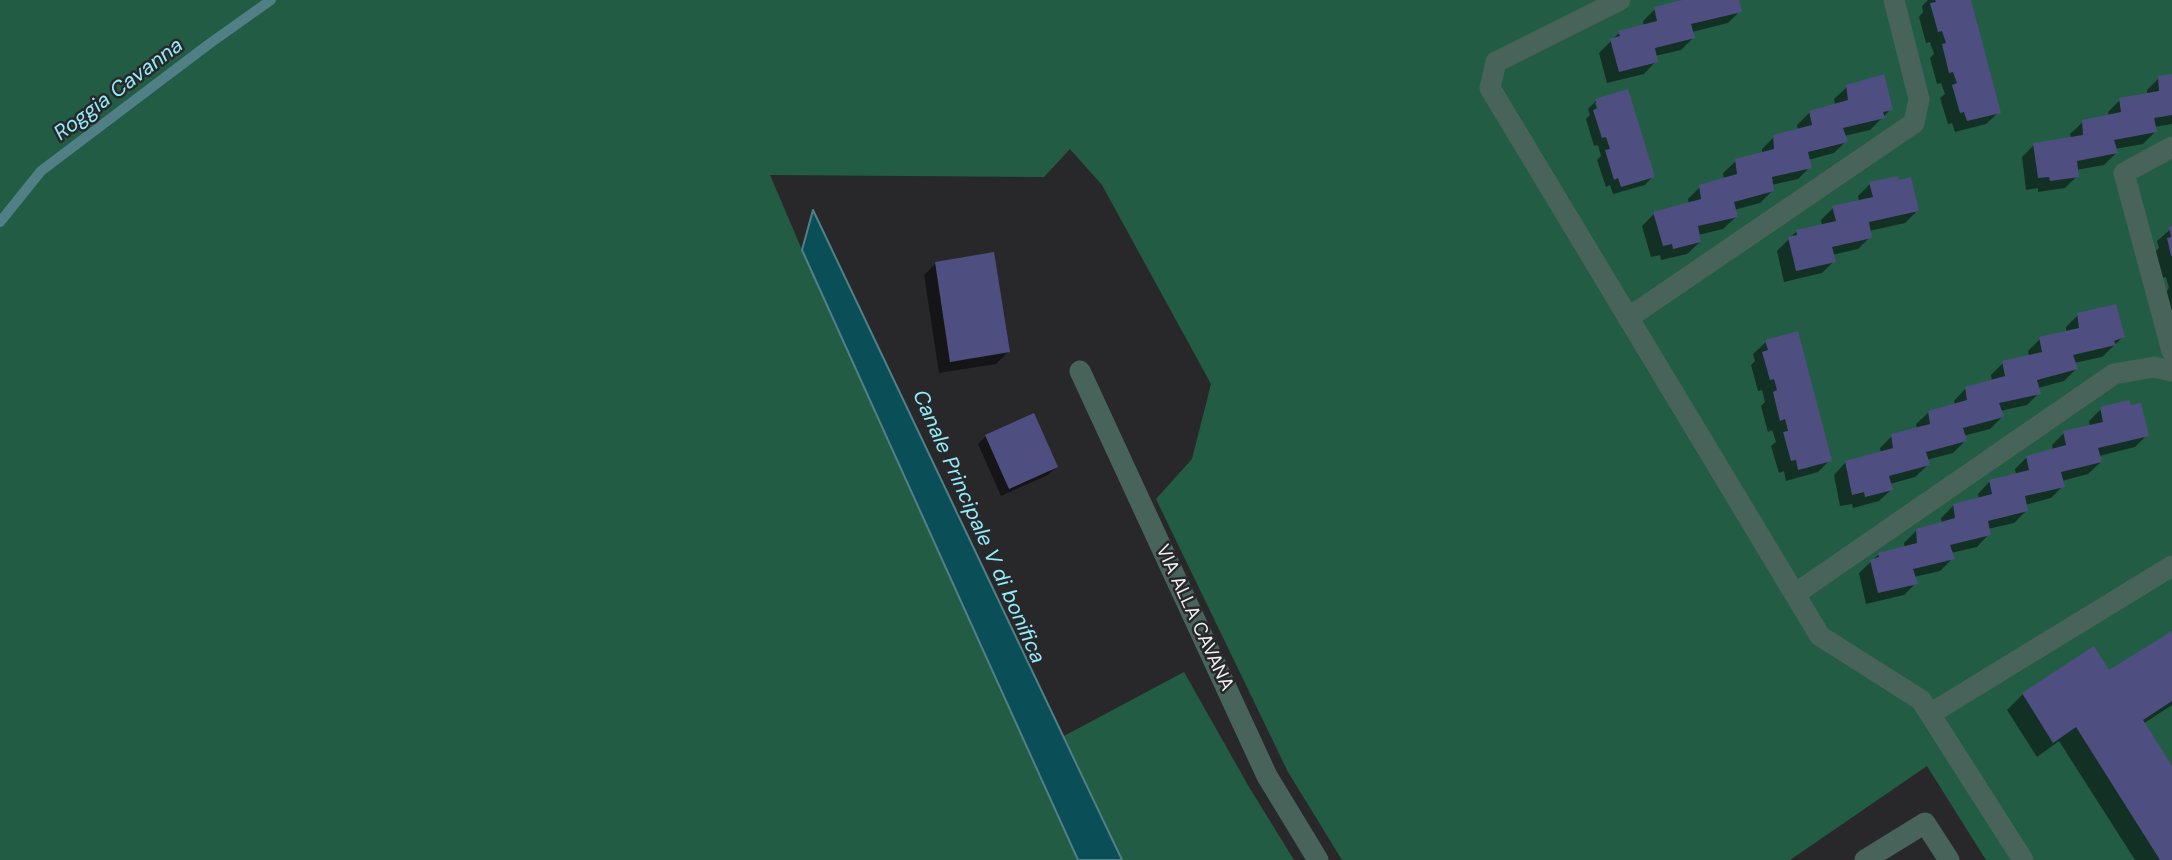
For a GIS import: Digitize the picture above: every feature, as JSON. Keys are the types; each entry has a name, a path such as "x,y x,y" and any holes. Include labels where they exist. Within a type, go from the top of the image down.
{"street":[{"path":"1620,0 1496,62 1490,88 1820,636 1921,700 2023,860"},
{"path":"1628,318 1914,123 1919,99 1894,0"},
{"path":"2172,147 2124,173 2172,351"},
{"path":"1795,594 2114,374 2154,367 2172,371"},
{"name":"VIA ALLA CAVANA","path":"1080,371 1267,776 1318,860"},
{"path":"1930,714 2172,566"},
{"path":"1865,860 1925,823 1949,860"}],"green space":[{"path":"0,0 2172,0 2172,860 1986,860 1927,766 1790,860 1342,860 1288,772 1156,499 1192,459 1211,384 1102,185 1070,149 1044,177 770,175 1078,860 0,860"},
{"path":"1184,672 1294,860 1122,860 1064,736"}],"water":[{"path":"813,210 1122,860 1078,860 802,250"}],"building":[{"path":"1682,0 1739,0 1742,12 1691,24 1695,38 1655,48 1658,62 1619,72 1610,39 1620,36 1618,31 1657,21 1654,7"},
{"path":"1935,0 1971,0 2001,113 1967,121 1964,112 1960,113 1952,85 1957,83 1953,72 1949,73 1942,44 1946,43 1942,31 1938,32 1930,3 1936,2"},
{"path":"1884,74 1893,110 1883,112 1885,118 1843,128 1848,142 1808,152 1812,168 1772,177 1774,191 1734,202 1738,217 1698,226 1701,242 1673,249 1672,244 1663,246 1653,212 1701,199 1699,185 1737,174 1735,159 1774,149 1773,135 1812,125 1809,111 1848,100 1846,85"},
{"path":"2172,74 2172,115 2154,118 2157,132 2114,140 2118,153 2077,161 2079,177 2050,181 2049,177 2038,178 2033,143 2083,135 2082,120 2121,112 2119,98 2159,91 2158,76"},
{"path":"1628,89 1655,177 1621,187 1618,178 1614,180 1605,150 1610,149 1606,137 1602,138 1593,110 1598,108 1595,99"},
{"path":"1898,176 1899,180 1911,177 1919,211 1869,222 1872,238 1832,247 1836,262 1796,271 1788,237 1797,235 1796,230 1836,221 1832,206 1873,197 1869,182"},
{"path":"2172,226 2171,256 2167,238 2171,237 2169,227"},
{"path":"994,252 1010,352 950,362 935,262"},
{"path":"2116,304 2125,337 2114,341 2116,345 2073,355 2078,369 2037,380 2041,394 1999,403 2004,417 1963,428 1967,441 1926,452 1930,465 1889,476 1893,490 1865,497 1864,492 1852,495 1845,461 1893,448 1891,434 1930,424 1928,411 1967,400 1965,387 2005,376 2002,361 2042,352 2039,337 2079,328 2077,313"},
{"path":"1798,331 1832,461 1798,470 1796,460 1791,461 1783,432 1788,431 1785,419 1780,421 1773,392 1777,390 1774,379 1770,380 1762,352 1768,350 1765,340"},
{"path":"2129,400 2131,405 2141,403 2149,436 2098,448 2102,462 2061,472 2065,487 2025,496 2028,511 1988,521 1991,535 1950,545 1955,559 1913,569 1918,584 1878,593 1870,560 1879,557 1878,553 1917,543 1916,529 1955,518 1953,504 1992,494 1989,480 2029,470 2026,456 2066,445 2063,431 2103,422 2100,407"},
{"path":"1034,413 1058,467 1009,489 985,435"},
{"path":"2172,631 2172,701 2143,720 2172,766 2172,860 2160,860 2076,727 2053,743 2022,693 2094,646 2109,670"}],"waterway":[{"name":"Roggia Cavanna","path":"0,222 41,171 271,0"}],"water label":[{"name":"Canale Principale V di bonifica","path":"978,527"}]}
